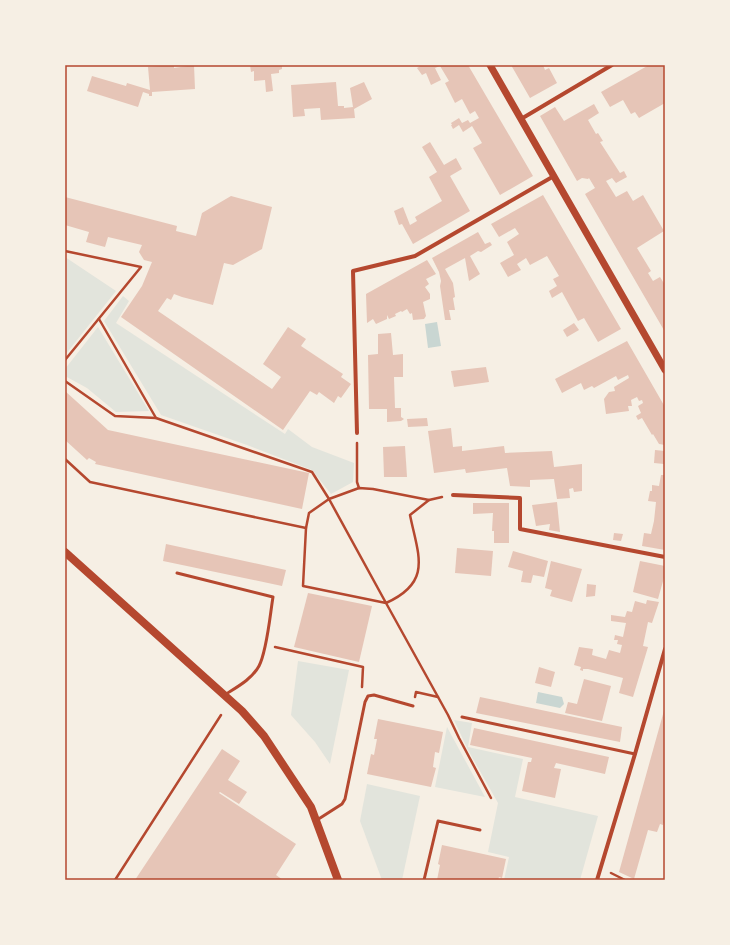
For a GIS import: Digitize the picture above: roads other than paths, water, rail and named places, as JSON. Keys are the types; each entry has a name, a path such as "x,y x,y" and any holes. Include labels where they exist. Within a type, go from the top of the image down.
{"main road":[{"path":"65,552 225,695 261,732 311,806 338,880"}],"street":[{"path":"490,65 665,370"},
{"path":"521,120 612,65"},
{"path":"356,433 353,271 415,256 554,176"},
{"path":"454,495 520,498 520,529 665,557"},
{"path":"597,880 665,648"}],"lane":[{"path":"177,573 273,597 265,645 259,667 245,682 225,695"},
{"path":"317,820 338,807 345,799 365,702 368,696 374,696 413,706"},
{"path":"462,717 635,754"},
{"path":"424,880 438,821 480,830"}]}
